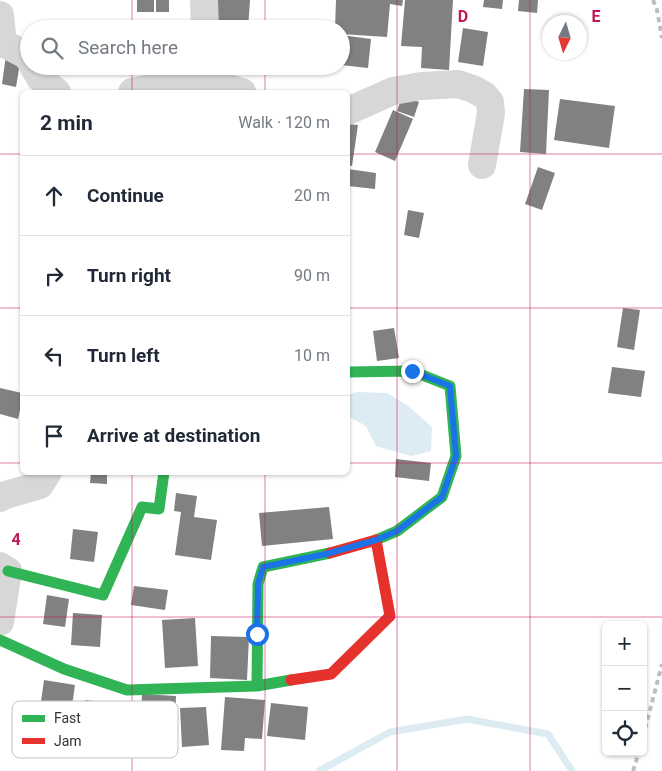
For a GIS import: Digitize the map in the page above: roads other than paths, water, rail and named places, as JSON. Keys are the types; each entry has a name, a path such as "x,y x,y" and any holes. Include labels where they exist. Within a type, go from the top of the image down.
{"street":[{"path":"204,0 204,20"},
{"path":"0,15 2,44 20,52"},
{"path":"38,75 55,90"},
{"path":"142,90 207,75 221,86 235,90"},
{"path":"350,109 393,91 421,86 458,84 473,89 484,95 490,102 491,113 482,164"},
{"path":"257,686 258,584 263,567 326,554 376,540 397,531 442,497 456,456 450,386 412,371 350,372"},
{"path":"0,498 40,486 46,475"},
{"path":"0,622 4,568 103,595 142,507 160,509 164,475"},
{"path":"0,640 64,669 127,690 257,686 331,674 390,616 376,540"}],"waterway":[{"path":"319,771 390,732 467,719 548,734 572,771"}],"railway":[{"path":"653,0 657,10 662,38"},
{"path":"647,722 662,664"},
{"path":"633,771 638,756"}]}
